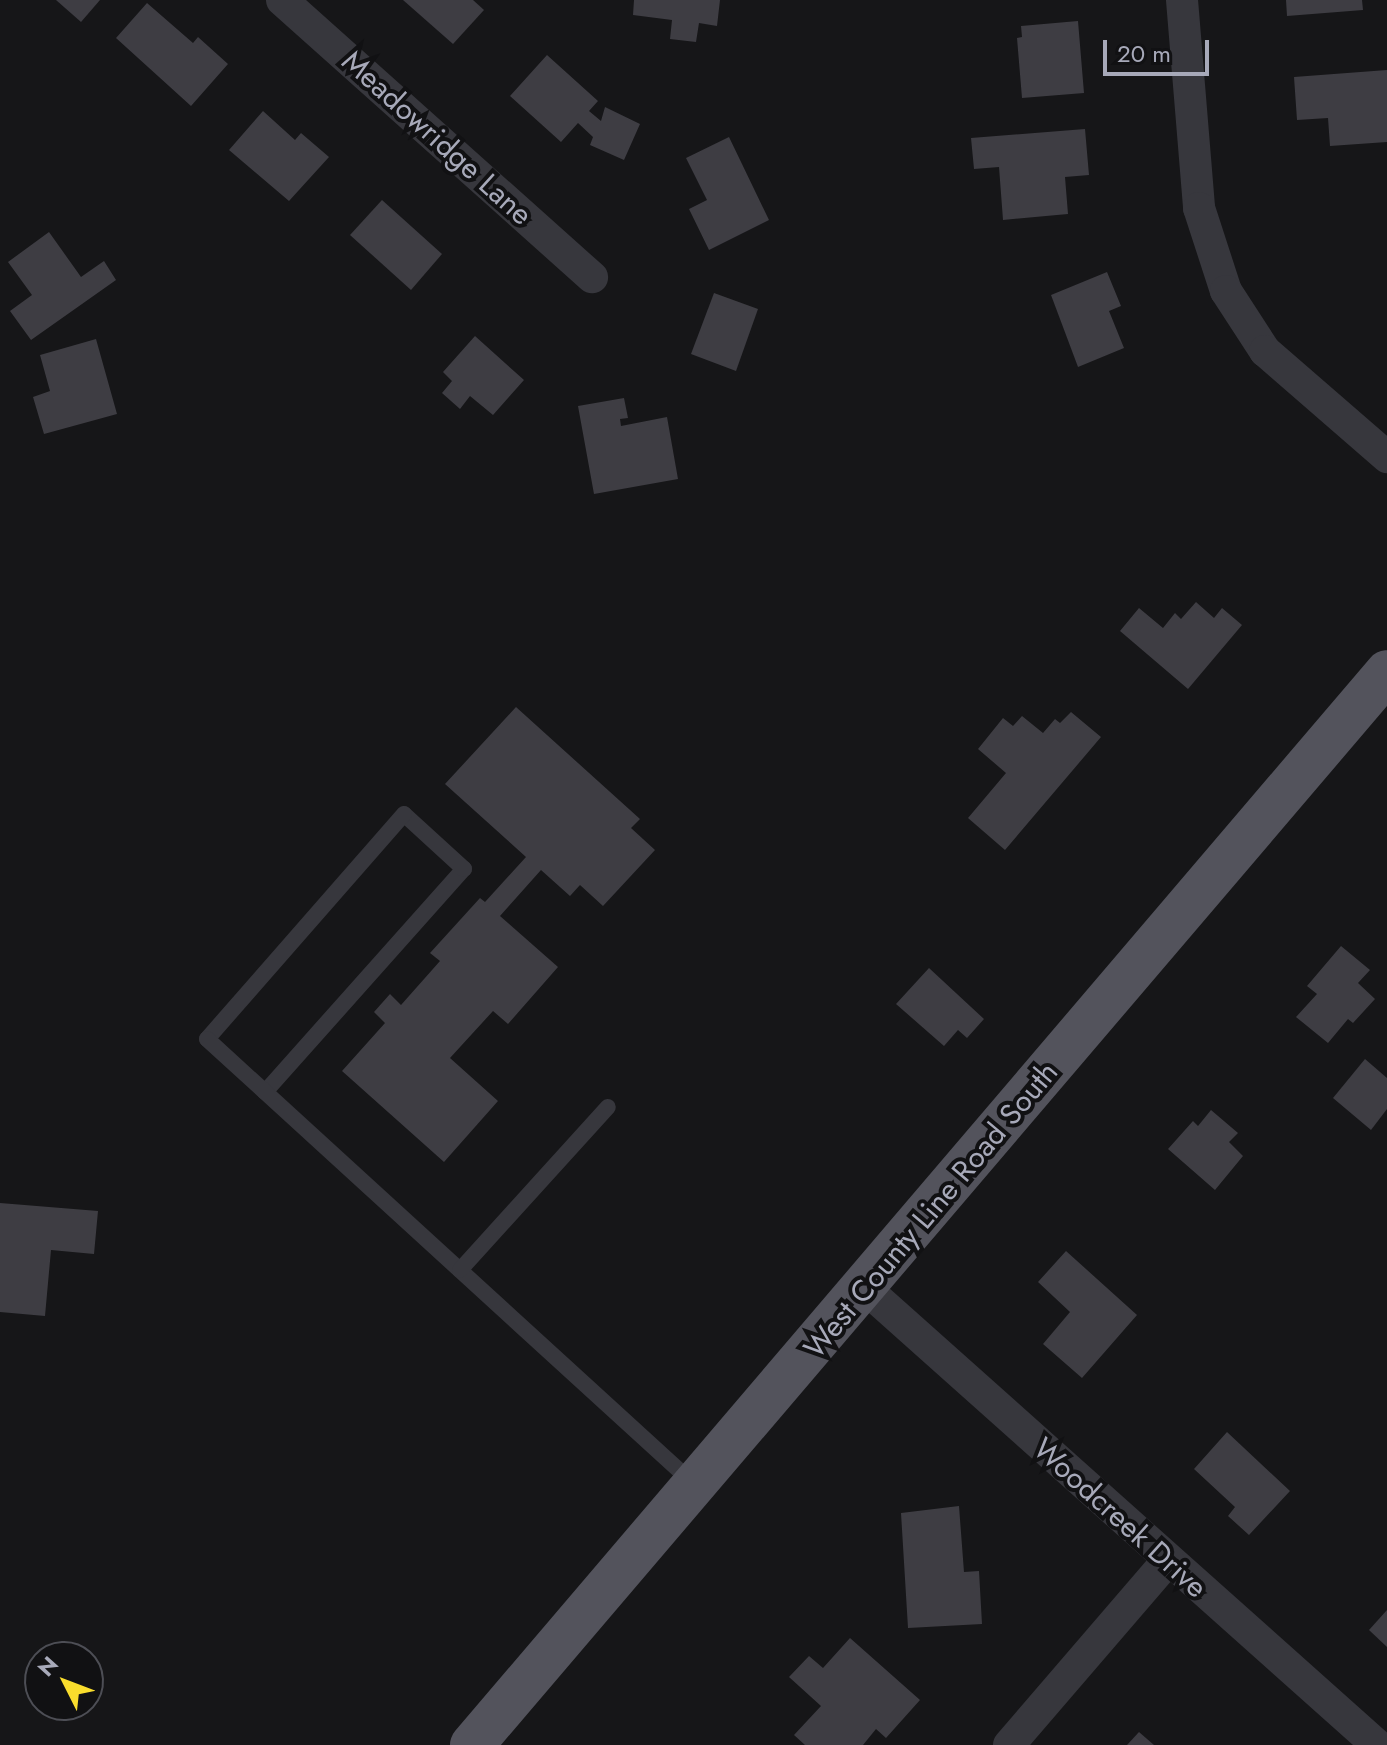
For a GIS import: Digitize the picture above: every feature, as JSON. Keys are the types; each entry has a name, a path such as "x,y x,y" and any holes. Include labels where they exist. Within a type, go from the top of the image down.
{"main road":[{"name":"West County Line Road South","path":"472,1745 865,1288 1387,672"}],"street":[{"name":"Meadowridge Lane","path":"282,0 592,277"},
{"path":"1182,0 1199,208 1226,291 1265,351 1387,457"},
{"name":"Woodcreek Drive","path":"865,1288 1377,1745"},
{"path":"1009,1745 1168,1560"}],"lane":[{"path":"265,1092 464,869 404,814 207,1039 695,1485"},
{"path":"460,1270 608,1107"}],"building":[{"path":"56,0 100,0 81,22"},
{"path":"403,0 473,0 484,10 453,44"},
{"path":"634,0 720,0 717,26 699,23 696,42 670,39 672,20 633,15"},
{"path":"1286,0 1362,0 1363,10 1287,16"},
{"path":"147,3 193,43 198,37 228,64 191,106 116,38"},
{"path":"1078,21 1084,93 1022,98 1017,38 1022,37 1021,26"},
{"path":"547,55 598,101 589,111 601,121 605,107 640,124 624,160 590,145 593,137 578,123 561,142 510,96"},
{"path":"1387,70 1387,142 1330,146 1328,118 1297,120 1294,77"},
{"path":"263,111 295,140 301,133 329,157 289,201 229,150"},
{"path":"1085,129 1089,175 1065,177 1068,214 1003,220 999,167 974,169 971,138"},
{"path":"729,137 769,220 709,250 689,209 707,200 686,158"},
{"path":"382,200 442,254 411,290 350,235"},
{"path":"49,232 81,277 104,261 116,280 31,340 10,311 32,295 8,262"},
{"path":"1107,272 1121,306 1109,311 1124,348 1078,367 1051,295"},
{"path":"714,293 758,309 736,371 691,354"},
{"path":"475,336 524,380 493,415 470,396 460,409 442,393 452,381 443,372"},
{"path":"96,339 117,414 44,434 33,397 50,391 40,355"},
{"path":"624,398 628,418 620,419 621,426 667,417 678,479 594,494 578,406"},
{"path":"1196,602 1214,618 1222,608 1242,625 1188,689 1120,631 1139,608 1163,628 1175,613 1181,619"},
{"path":"516,707 640,819 631,828 655,850 603,906 580,885 570,896 541,870 500,916 558,967 508,1024 493,1011 450,1058 498,1101 444,1162 342,1071 385,1023 374,1012 390,994 401,1005 440,961 430,953 480,898 485,902 526,857 445,784"},
{"path":"1071,712 1101,737 1005,850 968,818 1006,773 978,749 1003,718 1013,726 1022,716 1043,733 1055,719 1060,723"},
{"path":"1341,946 1370,970 1358,983 1375,999 1353,1023 1348,1019 1328,1043 1296,1017 1317,994 1307,986"},
{"path":"929,968 984,1019 967,1038 958,1030 944,1046 896,1004"},
{"path":"1365,1059 1387,1078 1387,1109 1371,1130 1333,1098"},
{"path":"1211,1110 1238,1133 1229,1142 1243,1156 1215,1190 1168,1149 1193,1121 1198,1126"},
{"path":"0,1203 98,1211 94,1254 51,1250 45,1316 0,1312"},
{"path":"1066,1251 1137,1315 1082,1378 1043,1344 1070,1312 1038,1282"},
{"path":"1227,1432 1290,1491 1249,1535 1228,1516 1235,1507 1194,1469"},
{"path":"959,1506 964,1572 979,1571 982,1624 908,1628 901,1513"},
{"path":"1387,1610 1387,1647 1369,1630"},
{"path":"850,1638 920,1700 886,1738 876,1729 863,1745 805,1745 794,1735 821,1706 789,1677 809,1656 823,1668"},
{"path":"1139,1732 1154,1745 1127,1745"}]}
